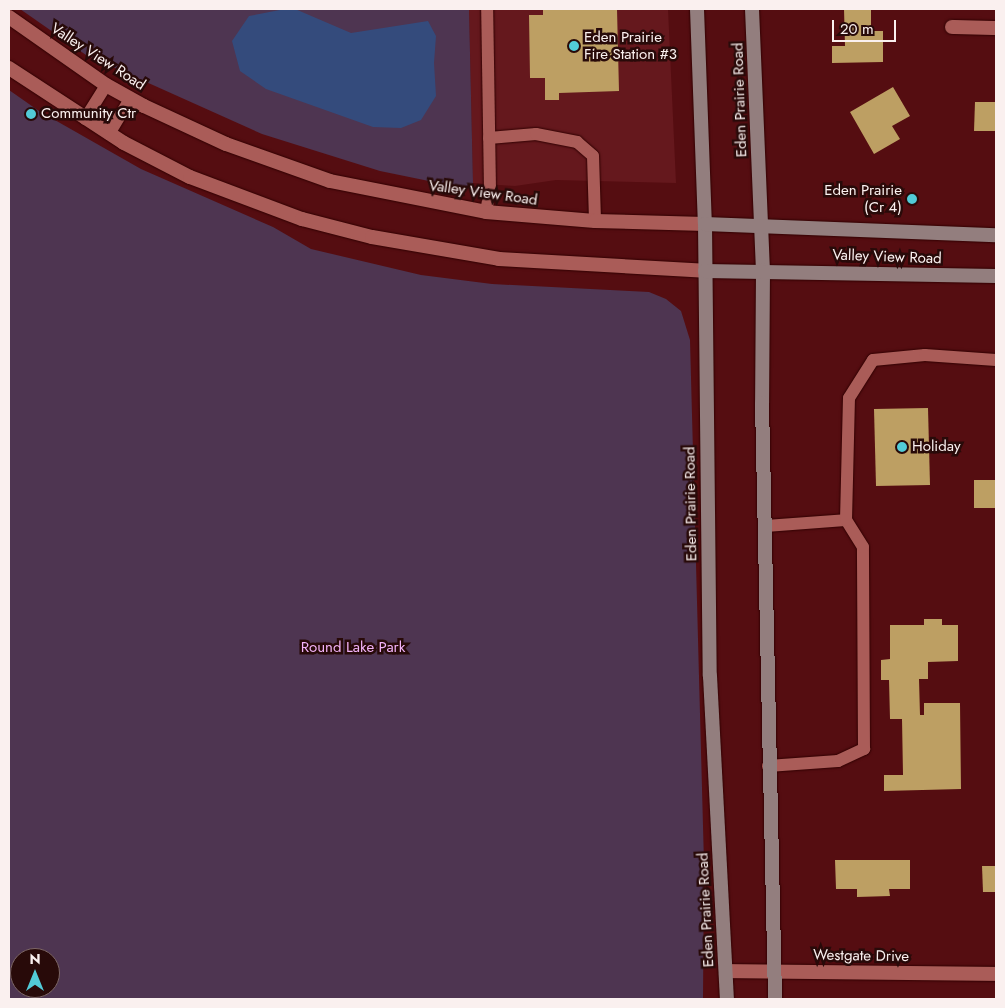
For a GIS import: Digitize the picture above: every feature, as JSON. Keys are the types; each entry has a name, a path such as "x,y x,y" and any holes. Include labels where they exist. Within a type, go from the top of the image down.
{"main road":[{"name":"Eden Prairie Road","path":"697,9 705,224 710,676 727,999"},
{"name":"Eden Prairie Road","path":"752,9 763,270 768,766 775,999"},
{"name":"Valley View Road","path":"705,224 996,235"},
{"name":"Valley View Road","path":"705,271 763,270 996,276"}],"street":[{"name":"Valley View Road","path":"9,17 106,85 130,99 226,144 330,181 486,212 596,221 705,224"},
{"path":"952,27 996,28"},
{"name":"Valley View Road","path":"9,68 109,134 190,177 302,219 372,237 499,259 705,271"},
{"name":"Westgate Drive","path":"726,971 996,974"}],"lane":[{"path":"486,212 490,190 487,9"},
{"path":"85,119 106,85"},
{"path":"109,134 130,99"},
{"path":"488,138 536,134 577,142 593,156 596,221"},
{"path":"768,766 838,761 864,749 862,547 846,520 849,398 873,360 925,355 996,360"},
{"path":"765,526 846,520"}],"shaded area":[{"path":"469,9 668,9 676,183 556,180 515,186 473,183"}],"green space":[{"path":"20,9 469,9 473,183 463,188 380,171 262,134 86,55"},
{"name":"Round Lake Park","path":"9,90 39,111 141,169 273,227 311,249 421,275 492,284 649,292 666,299 681,311 690,340 704,863 703,999 9,999"}],"water":[{"path":"285,9 295,9 351,33 428,21 436,36 434,63 436,96 421,120 401,128 373,127 266,89 240,71 232,41 249,16"}],"building":[{"name":"Eden Prairie Fire Station #3","path":"543,9 617,9 619,91 559,93 559,100 545,100 545,78 530,78 529,15 543,15"},
{"path":"844,9 871,9 871,31 883,31 883,62 832,63 832,46 845,46"},
{"path":"893,87 910,116 892,126 900,139 874,154 850,112"},
{"path":"975,102 996,102 996,131 974,131"},
{"name":"Holiday","path":"928,408 930,485 876,486 874,409"},
{"path":"974,480 996,480 996,508 974,508"},
{"path":"924,619 942,619 942,625 958,625 958,661 928,662 928,679 919,679 920,715 924,715 924,703 960,703 961,789 884,791 884,775 903,775 902,719 890,719 889,680 881,680 881,660 890,659 890,625 924,625"},
{"path":"835,860 910,860 910,889 889,889 890,896 857,897 857,889 836,889"},
{"path":"982,866 996,866 996,892 983,892"}],"place":[{"name":"Eden Prairie Fire Station #3","path":"574,46"},
{"name":"Community Ctr","path":"31,114"},
{"name":"Eden Prairie (Cr 4)","path":"912,199"},
{"name":"Holiday","path":"902,447"}]}
